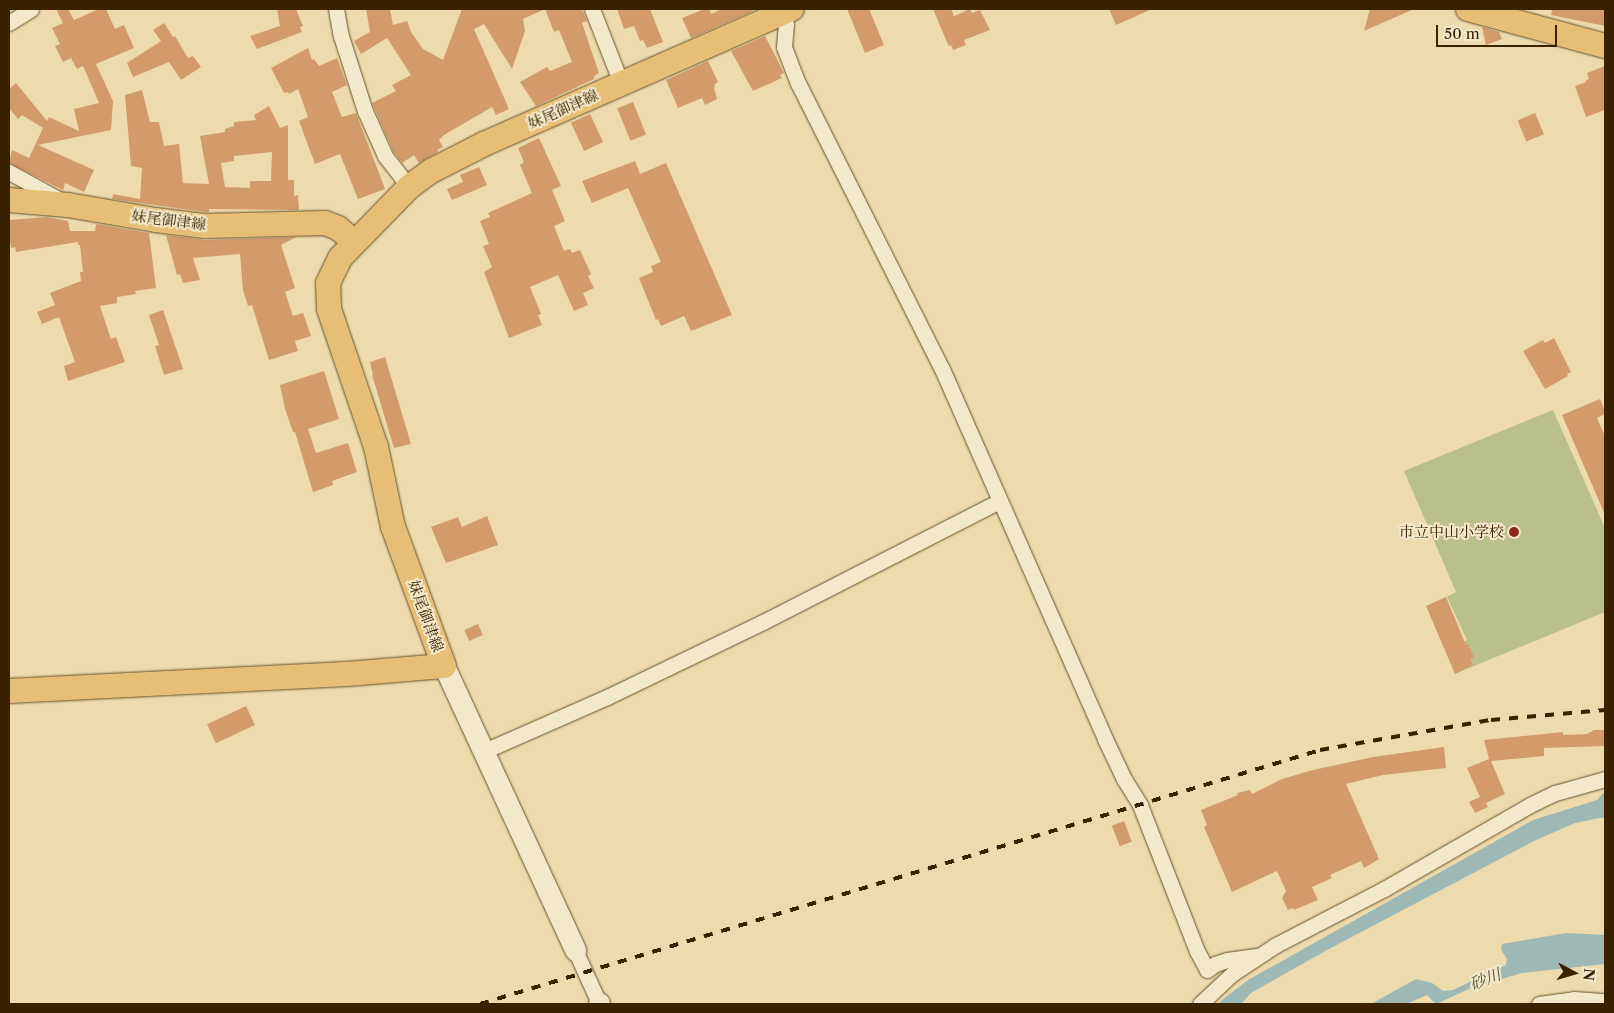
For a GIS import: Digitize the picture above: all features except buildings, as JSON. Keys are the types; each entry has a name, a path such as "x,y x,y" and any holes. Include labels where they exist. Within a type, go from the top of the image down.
{"main road":[{"path":"1468,9 1605,46"},
{"name":"妹尾御津線","path":"9,691 347,674 444,666 393,527 376,447 329,309 328,283 340,258 409,187 431,171 484,144 785,10"},
{"name":"妹尾御津線","path":"9,200 68,205 205,226 325,223 338,228 354,242"}],"street":[{"path":"9,24 31,9"},
{"path":"336,9 346,52 365,111 385,156 409,187"},
{"path":"592,9 621,83"},
{"path":"785,10 784,47 798,83 942,369 1107,744 1140,806 1161,863 1207,970 1215,964 1227,960 1257,956"},
{"path":"9,172 68,205"},
{"path":"484,751 606,697 746,630 999,501"},
{"path":"444,666 599,1004"},
{"path":"1200,1004 1232,974 1257,956 1332,914 1384,889 1530,805 1556,793 1605,779"},
{"path":"1539,1004 1574,999 1605,1001"}],"green space":[{"name":"市立中山小学校","path":"1553,410 1605,528 1605,612 1457,673 1447,650 1467,640 1447,597 1456,592 1404,471"}],"water":[{"path":"1605,793 1605,817 1575,823 1536,840 1327,950 1251,993 1241,1004 1217,1004 1248,980 1533,820 1597,800"},
{"name":"砂川","path":"1566,933 1605,935 1605,964 1522,973 1471,988 1436,1004 1427,995 1406,1004 1371,1004 1416,979 1432,983 1443,991 1453,990 1506,965 1507,959 1501,950 1502,944"}],"railway":[{"path":"480,1004 1320,750 1491,720 1605,710"}],"place":[{"name":"市立中山小学校","path":"1514,532"}]}
